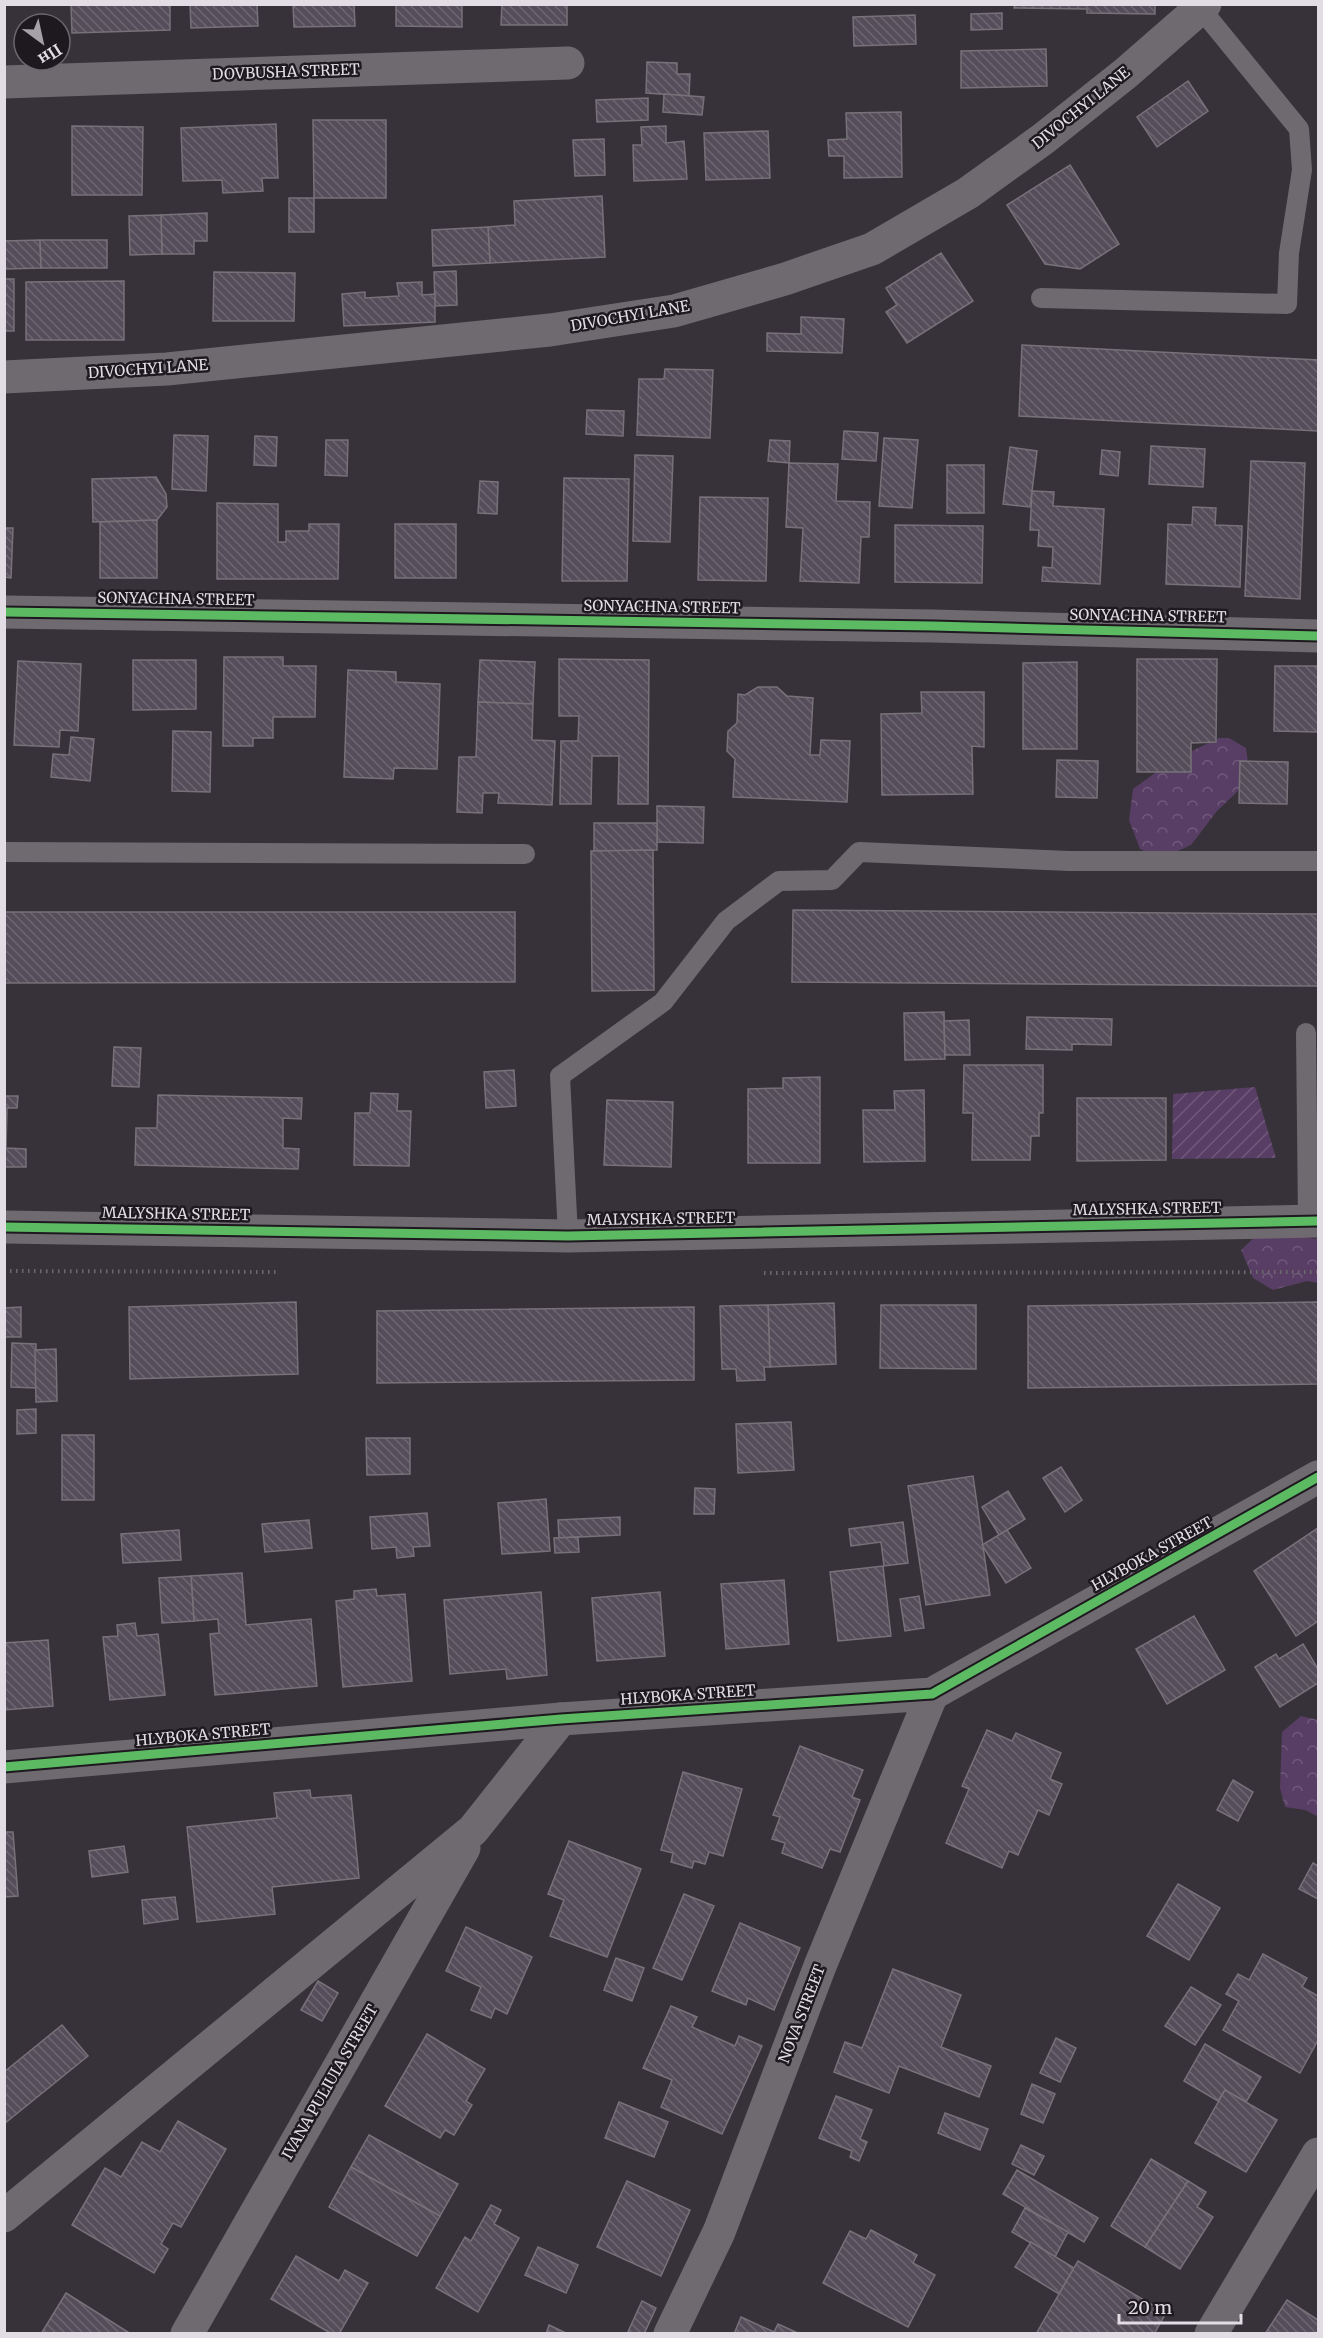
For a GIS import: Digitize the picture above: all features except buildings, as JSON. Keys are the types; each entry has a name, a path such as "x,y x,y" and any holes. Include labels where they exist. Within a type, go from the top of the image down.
{"street":[{"name":"DIVOCHYI LANE","path":"4,377 167,369 550,330 674,311 785,279 872,249 968,193 1043,139 1203,7"},
{"name":"DOVBUSHA STREET","path":"4,82 568,63"},
{"name":"SONYACHNA STREET","path":"4,612 933,626 1318,636"},
{"name":"MALYSHKA STREET","path":"4,1227 568,1236 1313,1221"},
{"name":"HLYBOKA STREET","path":"4,1767 561,1719 932,1694 1318,1477"},
{"name":"NOVA STREET","path":"670,2334 719,2232 820,1966 932,1694"},
{"path":"4,2216 473,1830 561,1719"},
{"name":"IVANA PULIUIA STREET","path":"187,2334 473,1830"},
{"path":"1211,2334 1318,2154"}],"lane":[{"path":"1041,298 1287,304 1289,254 1302,170 1299,129 1203,7"},
{"path":"4,852 525,854"},
{"path":"568,1236 560,1076 663,1002 726,921 779,880 832,880 859,852 1069,861 1318,861"},
{"path":"1306,1033 1313,1221"}],"path":[{"path":"983,1272 1318,1272"}],"green space":[{"path":"1219,738 1229,738 1246,748 1249,770 1240,789 1217,811 1191,845 1160,859 1140,849 1129,820 1133,789 1173,760"},
{"path":"1255,1087 1276,1158 1172,1159 1173,1094"},
{"path":"1275,1230 1315,1239 1318,1237 1318,1283 1307,1281 1273,1290 1253,1278 1241,1250 1256,1236"},
{"path":"1301,1716 1318,1720 1317,1816 1305,1810 1285,1807 1280,1788 1282,1732"}],"cycle path":[{"path":"4,612 933,626 1318,636"},
{"path":"4,1227 568,1236 1318,1221"},
{"path":"4,1767 561,1719 932,1694 1318,1477"}]}
